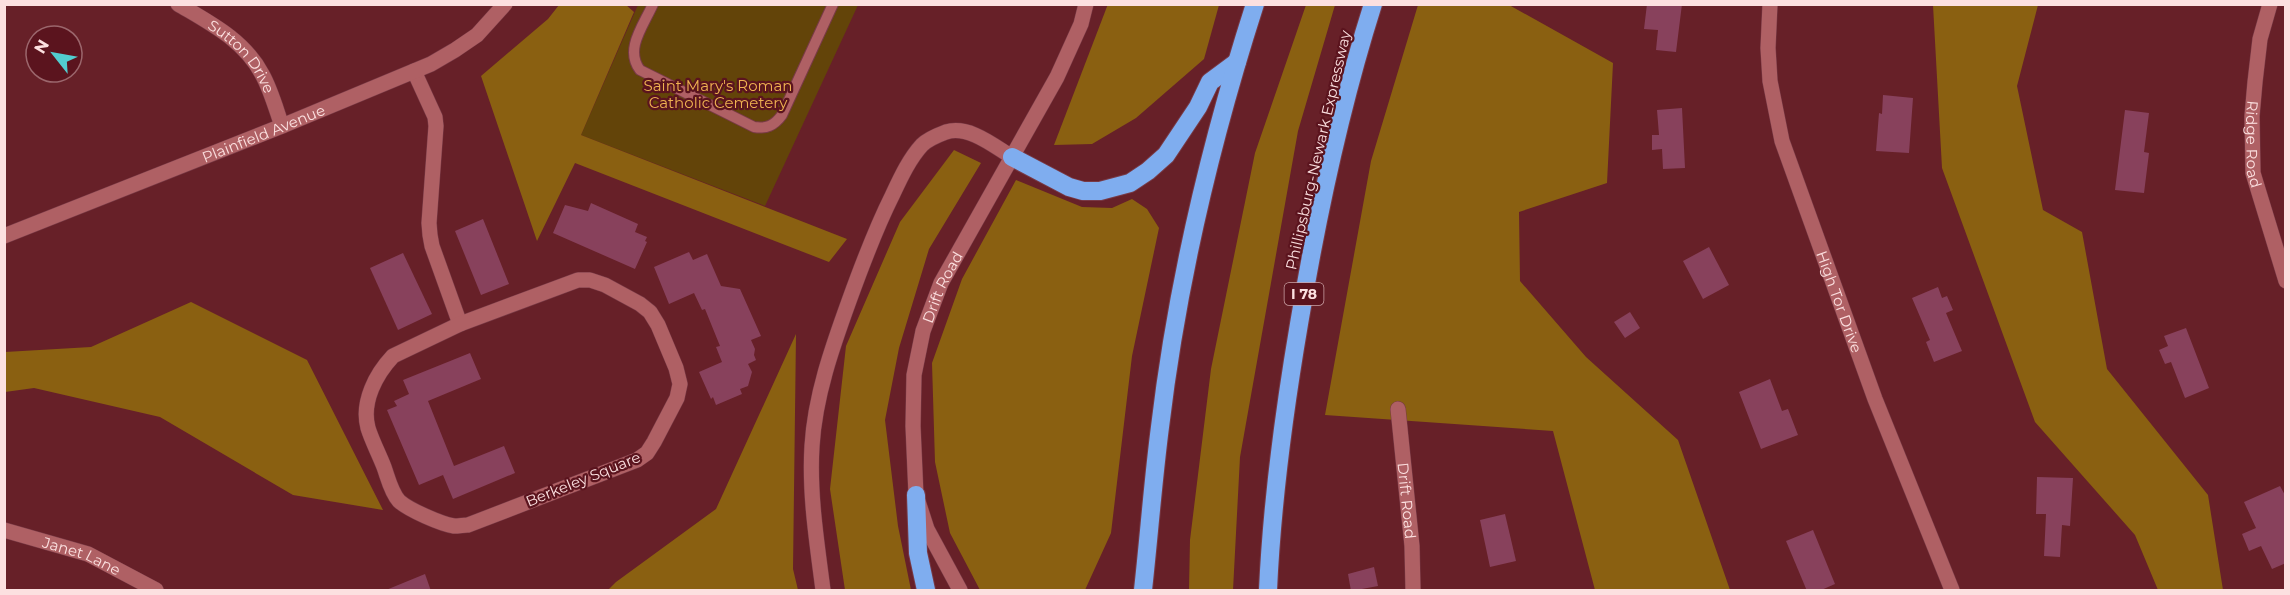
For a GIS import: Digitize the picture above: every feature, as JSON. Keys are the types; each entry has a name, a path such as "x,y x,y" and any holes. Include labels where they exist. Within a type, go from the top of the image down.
{"highway":[{"path":"1143,591 1160,426 1181,298 1202,196 1237,62 1255,4"},
{"name":"Phillipsburg-Newark Expressway","path":"1268,591 1280,454 1312,243 1355,61 1373,4"},
{"path":"1012,157 1069,187 1083,191 1107,190 1130,183 1166,155 1198,107 1209,82 1237,62"},
{"path":"916,495 918,553 926,591"}],"street":[{"name":"Sutton Drive","path":"178,4 223,31 247,52 263,75 282,126"},
{"name":"Plainfield Avenue","path":"4,236 414,71 455,50 477,34 505,4"},
{"name":"Drift Road","path":"960,591 927,529 916,495 913,426 914,375 923,331 941,283 1057,77 1081,24 1086,4"},
{"name":"High Tor Drive","path":"1770,4 1768,48 1770,81 1782,141 1875,399 1952,591"},
{"name":"Ridge Road","path":"2270,4 2260,39 2255,82 2252,116 2253,172 2286,281"},
{"path":"414,71 435,117 436,126 429,223 432,246 460,324"},
{"path":"823,591 813,509 812,446 817,406 830,355 875,231 904,171 922,146 933,138 948,132 964,132 979,136 1012,157"},
{"name":"Berkeley Square","path":"578,280 590,280 605,285 651,312 676,368 680,384 676,398 654,442 647,453 637,460 468,525 455,526 441,522 399,501 368,428 366,414 378,375 393,356 460,324 578,280"},
{"name":"Drift Road","path":"1398,409 1412,546 1413,591"},
{"name":"Janet Lane","path":"4,530 88,554 115,566 156,591"}],"lane":[{"path":"653,4 632,53 634,63 640,70 753,127 761,128 770,127 782,115 833,4"}],"green space":[{"name":"Saint Mary's Roman Catholic Cemetery","path":"638,5 858,5 765,206 581,135"}],"shaded area":[{"path":"1108,4 1219,5 1204,59 1136,118 1092,144 1054,145"},
{"path":"559,5 626,5 634,12 581,135 847,239 829,262 575,163 537,241 481,76 548,19"},
{"path":"1306,5 1335,5 1298,131 1240,457 1233,590 1189,590 1190,540 1211,369 1255,153"},
{"path":"1418,5 1509,5 1613,63 1607,183 1519,212 1520,281 1586,357 1678,440 1730,590 1595,590 1553,431 1325,415 1371,161"},
{"path":"1933,5 2038,5 2017,86 2043,210 2082,232 2107,369 2208,495 2223,590 2158,590 2135,535 2035,422 1942,168"},
{"path":"954,150 981,163 929,249 899,348 885,420 898,526 911,590 845,590 830,489 846,346 900,222"},
{"path":"1016,180 1082,207 1112,208 1132,199 1147,209 1159,228 1132,356 1111,533 1085,590 980,590 950,533 935,462 932,363 962,279"},
{"path":"191,302 307,360 383,510 293,495 160,417 34,388 5,392 5,352 91,347"},
{"path":"796,334 793,569 798,590 608,590 716,509"}],"building":[{"path":"1647,4 1682,4 1676,52 1656,50 1658,30 1644,29"},
{"path":"1883,95 1913,98 1909,153 1876,151"},
{"path":"1682,108 1685,168 1663,169 1662,149 1652,150 1652,135 1659,135 1657,110"},
{"path":"2125,110 2149,113 2144,152 2149,153 2144,193 2115,190"},
{"path":"591,203 638,224 635,232 647,237 635,269 553,233 565,205 588,211"},
{"path":"483,219 509,284 481,295 455,231"},
{"path":"1709,247 1729,285 1703,299 1683,261"},
{"path":"689,252 693,260 707,254 721,286 740,289 761,336 751,340 756,360 748,364 752,372 748,386 740,389 742,394 716,405 699,372 722,362 716,347 720,346 705,309 702,310 694,293 669,304 654,267"},
{"path":"403,253 432,314 398,330 370,268"},
{"path":"1938,287 1942,298 1947,296 1953,310 1946,313 1962,351 1934,362 1926,342 1930,340 1912,298"},
{"path":"1630,312 1640,328 1625,338 1614,322"},
{"path":"2186,328 2209,388 2185,398 2171,362 2165,364 2159,350 2168,346 2164,336"},
{"path":"470,353 481,379 428,401 454,466 504,446 515,473 453,499 443,475 419,485 387,410 397,406 394,401 409,394 403,380"},
{"path":"1770,379 1782,411 1788,409 1798,435 1761,449 1739,392"},
{"path":"2037,477 2073,478 2070,526 2062,525 2060,557 2044,556 2046,514 2036,514"},
{"path":"2280,486 2286,497 2286,563 2272,569 2261,546 2249,551 2242,534 2256,528 2244,502"},
{"path":"1505,514 1516,561 1490,567 1480,520"},
{"path":"1813,530 1835,584 1819,591 1807,591 1786,541"},
{"path":"1374,567 1378,586 1351,591 1348,574"},
{"path":"425,574 431,591 386,591 386,590"}]}
